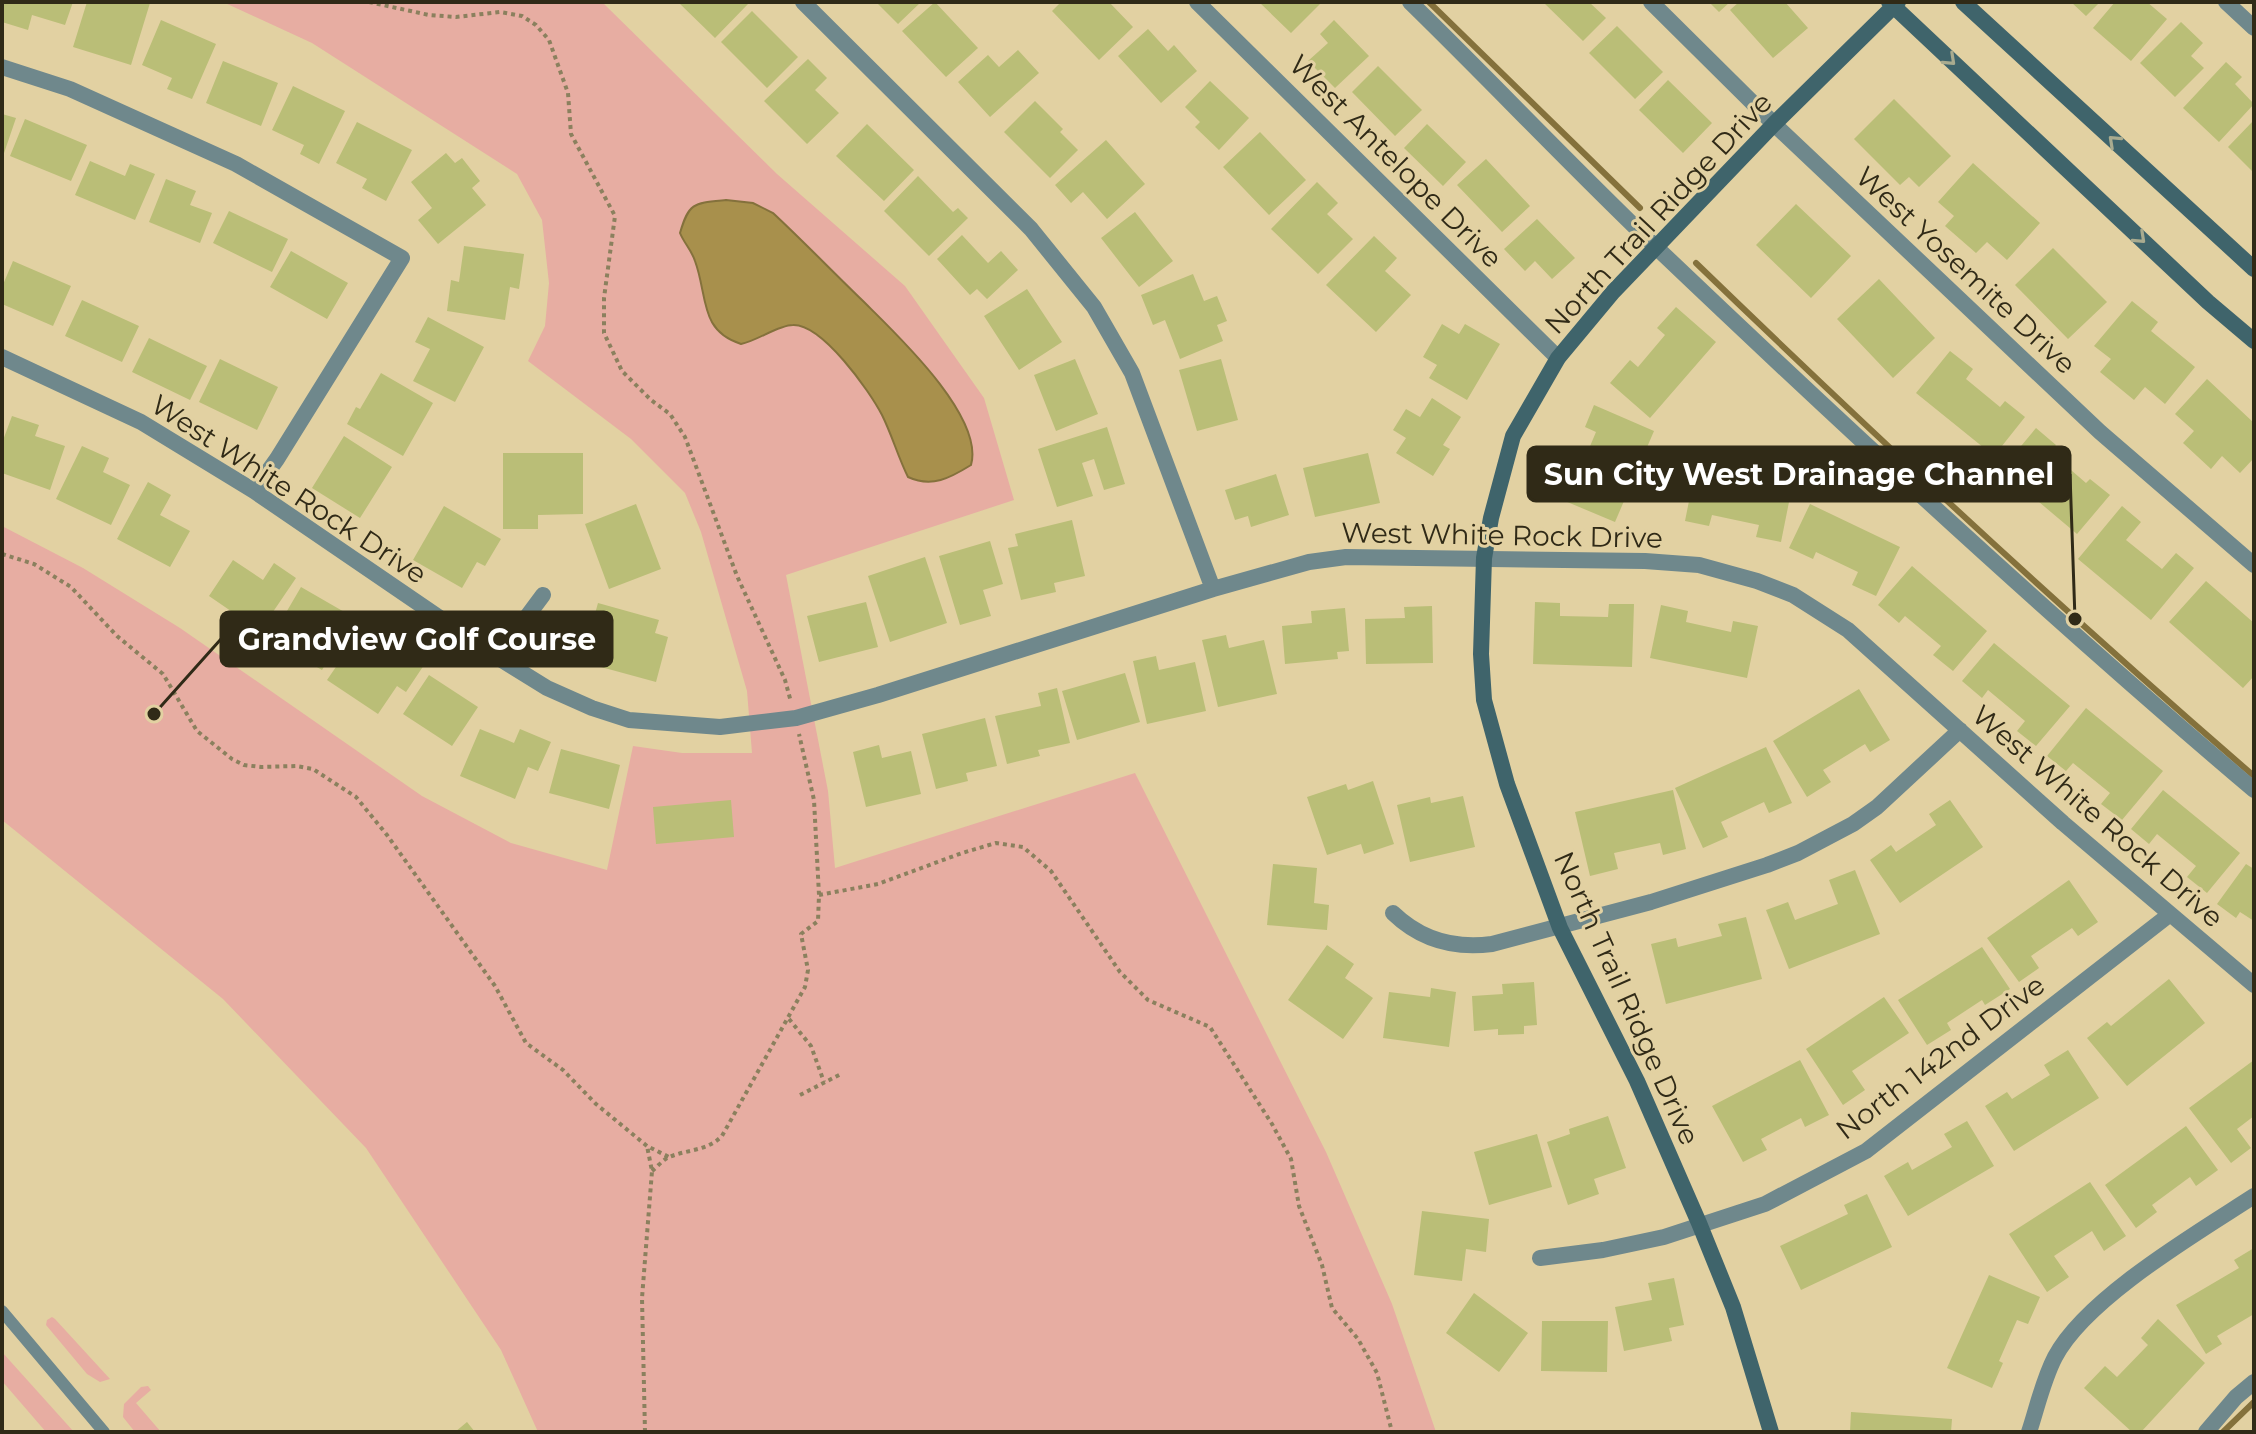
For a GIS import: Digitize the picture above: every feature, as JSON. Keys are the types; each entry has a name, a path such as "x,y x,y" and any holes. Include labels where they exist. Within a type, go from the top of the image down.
{"street":[{"path":"803,2 1031,229 1094,307 1132,373 1213,589"},
{"name":"West Antelope Drive","path":"1197,2 1558,358"},
{"path":"1410,2 1659,245 1944,515 2254,790"},
{"name":"West Yosemite Drive","path":"1651,2 1774,124 2100,432 2254,565"},
{"path":"1963,2 2254,269"},
{"path":"2226,2 2254,28"},
{"path":"1893,4 2208,302 2254,341"},
{"name":"North Trail Ridge Drive","path":"1771,1432 1733,1307 1699,1223 1637,1081 1560,928 1507,784 1484,700 1481,654 1484,558 1491,518 1513,436 1558,358 1613,292 1893,4"},
{"path":"2,67 70,89 236,164 402,258 254,491"},
{"name":"West White Rock Drive","path":"2,357 141,422 254,491 497,657 568,698 629,720 720,727 796,718 1213,589 1309,562 1346,557 1659,562 1699,565 1757,581 1793,595 1848,630 2169,915 2254,985"},
{"path":"497,657 543,595"},
{"path":"1393,913 1421,935 1446,944 1471,947 1516,940 1560,928 1767,865 1826,839 1877,807 1960,730"},
{"name":"North 142nd Drive","path":"1540,1258 1603,1250 1664,1237 1699,1223 1765,1204 1866,1151 2169,915"},
{"path":"2029,1432 2055,1358 2088,1316 2175,1249 2254,1196"},
{"path":"2206,1432 2236,1397 2254,1382"}],"lane":[{"path":"2,1311 104,1432"}],"path":[{"path":"369,2 429,15 456,17 500,12 522,16 536,25 549,40 568,93 571,134 591,174 605,192 615,216 604,298 604,333 622,371 670,414 685,437 737,576 785,680 796,718 814,800 819,895 818,921 801,934 807,979 789,1019 722,1136 715,1143 697,1151 669,1157 652,1171"},
{"path":"2,554 34,564 71,587 117,636 163,674 197,731 232,759 244,765 313,769 356,797 387,835 495,986 526,1043 563,1070 596,1104 647,1146 669,1157"},
{"path":"819,895 878,884 996,843 1023,847 1051,871 1120,972 1148,1000 1210,1027 1272,1124 1291,1159 1299,1206 1322,1265 1332,1308 1358,1339 1377,1373 1392,1432"},
{"path":"789,1019 811,1046 824,1082"},
{"path":"800,1095 841,1074"},
{"path":"645,1432 642,1298 652,1171 647,1146"}],"shaded area":[{"path":"223,2 602,2 777,174 905,286 984,398 1014,500 786,575 828,791 835,868 1135,773 1326,1152 1392,1304 1436,1432 538,1432 501,1350 366,1148 223,999 2,820 2,526 83,568 180,628 422,796 511,843 607,870 633,746 682,753 752,753 747,691 701,532 685,493 631,439 528,361 545,326 549,283 542,220 517,174 312,43"},
{"path":"726,200 753,203 773,213 914,353 934,376 964,423 972,445 971,465 933,481 908,477 882,415 867,390 830,346 805,328 787,326 741,344 718,330 707,311 694,257 680,233 686,215 694,206"},
{"path":"52,1317 110,1379 100,1382 87,1374 46,1325"},
{"path":"2,1352 74,1432 46,1432 2,1381"},
{"path":"148,1386 151,1390 136,1403 161,1432 135,1432 123,1417 124,1404 141,1387"}],"building":[{"path":"2,2 73,2 65,25 32,15 28,30 2,22"},
{"path":"87,2 150,3 131,65 73,47"},
{"path":"678,2 746,2 748,4 715,38"},
{"path":"876,2 921,2 898,24"},
{"path":"935,2 978,48 946,77 902,31"},
{"path":"1061,2 1109,2 1133,27 1099,60 1052,11"},
{"path":"1259,2 1318,2 1320,4 1291,33"},
{"path":"1543,2 1589,2 1606,18 1583,41"},
{"path":"1709,2 1730,2 1719,12"},
{"path":"1739,2 1785,2 1808,28 1773,58 1730,10"},
{"path":"2071,2 2100,2 2086,16"},
{"path":"2115,2 2147,2 2167,19 2131,61 2093,28"},
{"path":"752,11 798,57 767,88 721,42"},
{"path":"161,20 216,44 192,99 167,89 172,78 142,65"},
{"path":"1334,20 1369,56 1335,88 1308,61 1328,43 1320,34"},
{"path":"2181,22 2203,43 2191,56 2204,68 2175,97 2140,63"},
{"path":"1617,26 1663,72 1635,99 1589,53"},
{"path":"1148,29 1168,51 1174,45 1197,71 1161,103 1118,56"},
{"path":"1018,50 1039,73 990,117 958,82 988,55 999,67"},
{"path":"808,59 827,78 815,90 839,113 807,144 764,101"},
{"path":"223,61 278,83 261,126 206,103"},
{"path":"2226,62 2242,77 2235,84 2254,104 2219,142 2183,108"},
{"path":"1378,66 1422,110 1395,136 1352,92"},
{"path":"1668,80 1712,123 1683,153 1639,110"},
{"path":"1210,81 1249,118 1219,150 1195,127 1200,122 1185,107"},
{"path":"293,86 345,111 319,164 300,154 304,145 272,130"},
{"path":"1894,99 1951,156 1919,187 1909,177 1900,185 1854,139"},
{"path":"1035,101 1063,129 1060,132 1078,150 1050,178 1004,132"},
{"path":"2,114 16,118 2,159"},
{"path":"25,119 87,145 71,181 10,156"},
{"path":"2254,120 2254,173 2228,147"},
{"path":"357,122 412,150 386,201 362,188 367,179 336,163"},
{"path":"867,124 914,170 884,201 836,156"},
{"path":"1427,124 1466,162 1443,186 1404,148"},
{"path":"1260,132 1306,180 1269,215 1223,167"},
{"path":"1106,140 1145,184 1107,219 1083,192 1071,203 1055,185"},
{"path":"446,153 455,163 462,158 480,181 472,188 486,205 438,244 418,220 432,208 411,182"},
{"path":"1486,159 1530,206 1502,232 1457,185"},
{"path":"90,161 125,176 130,164 155,174 135,220 75,195"},
{"path":"1973,163 2040,223 2007,260 1987,242 1976,253 1945,226 1954,216 1938,202"},
{"path":"918,176 953,212 958,208 968,218 929,256 884,211"},
{"path":"166,179 196,191 190,205 212,213 200,243 149,222"},
{"path":"1317,182 1338,203 1327,214 1353,239 1318,274 1271,229"},
{"path":"1796,204 1851,256 1811,298 1756,245"},
{"path":"229,211 288,239 272,272 213,243"},
{"path":"1135,212 1173,261 1139,287 1101,238"},
{"path":"1537,219 1575,258 1552,279 1535,261 1525,271 1504,249"},
{"path":"962,235 988,263 1001,251 1018,270 987,299 977,289 970,295 937,259"},
{"path":"1374,236 1397,258 1385,271 1411,295 1376,332 1326,285"},
{"path":"464,246 524,254 519,289 510,287 505,320 447,311 451,280 459,282"},
{"path":"2053,248 2107,302 2068,339 2015,285"},
{"path":"291,251 348,283 327,319 270,287"},
{"path":"13,261 71,286 53,326 2,304 2,287"},
{"path":"1193,274 1204,301 1217,296 1227,321 1217,325 1223,341 1180,359 1165,320 1153,325 1141,295"},
{"path":"1879,279 1935,338 1893,378 1837,319"},
{"path":"1027,289 1062,342 1019,370 984,316"},
{"path":"82,300 139,326 122,362 65,336"},
{"path":"2132,301 2158,322 2151,331 2195,367 2165,404 2145,387 2134,400 2100,372 2111,359 2094,346"},
{"path":"1676,307 1716,342 1650,418 1610,383 1630,360 1638,367 1665,335 1657,328"},
{"path":"428,317 484,347 455,402 413,381 430,349 415,342"},
{"path":"1442,324 1459,334 1465,324 1500,344 1467,400 1429,378 1437,365 1423,357"},
{"path":"149,338 207,366 190,400 132,372"},
{"path":"1950,351 1973,369 1966,379 2000,407 2005,401 2025,417 1994,456 1916,393"},
{"path":"220,359 278,387 257,430 199,402"},
{"path":"1075,359 1098,414 1056,431 1034,375"},
{"path":"1221,359 1238,420 1197,431 1179,370"},
{"path":"381,373 433,403 403,456 347,424 356,407 360,409"},
{"path":"2207,379 2254,423 2254,458 2240,473 2222,456 2211,469 2183,443 2194,431 2175,414"},
{"path":"1432,398 1461,417 1443,445 1450,449 1433,476 1396,453 1406,438 1393,430 1406,409 1420,417"},
{"path":"1594,405 1654,431 1615,522 1553,496 1564,472 1577,477 1596,432 1585,427"},
{"path":"12,416 39,425 35,436 65,446 50,490 2,473 2,443"},
{"path":"1107,427 1125,484 1104,490 1094,459 1082,463 1093,496 1057,507 1038,449"},
{"path":"2036,428 2056,445 2050,452 2086,483 2090,479 2110,495 2077,534 2001,470"},
{"path":"344,436 392,467 360,518 312,488"},
{"path":"82,446 109,458 103,472 130,485 111,525 56,499"},
{"path":"503,453 583,453 583,514 538,515 538,529 503,529"},
{"path":"1368,453 1380,503 1315,517 1303,468"},
{"path":"1695,471 1791,492 1781,542 1756,537 1759,525 1712,515 1709,526 1685,521"},
{"path":"1276,474 1289,515 1251,527 1248,516 1235,520 1225,490"},
{"path":"148,482 171,495 160,515 190,531 170,567 117,539"},
{"path":"636,504 661,569 609,589 585,524"},
{"path":"1810,504 1900,547 1876,596 1852,585 1858,572 1816,552 1813,559 1789,548"},
{"path":"444,506 501,539 485,566 477,562 462,588 413,560"},
{"path":"2122,506 2141,522 2126,540 2162,569 2176,553 2194,568 2151,620 2078,559"},
{"path":"1072,520 1085,576 1054,583 1056,592 1021,600 1008,548 1018,546 1015,534"},
{"path":"990,541 1003,584 983,590 991,616 960,625 939,556"},
{"path":"925,557 947,623 890,642 868,576"},
{"path":"233,560 263,580 274,563 296,578 260,631 209,596"},
{"path":"1912,566 1987,631 1953,671 1933,655 1941,646 1905,616 1899,623 1878,605"},
{"path":"2206,581 2254,623 2254,676 2243,688 2169,622"},
{"path":"301,587 353,617 322,670 270,640"},
{"path":"866,602 878,647 819,662 807,616"},
{"path":"1535,602 1560,603 1560,616 1608,617 1609,604 1634,604 1632,667 1533,664"},
{"path":"598,603 659,620 655,633 668,637 656,682 601,667 610,633 591,628"},
{"path":"1661,605 1688,611 1686,622 1731,632 1733,621 1758,626 1747,678 1650,658"},
{"path":"1432,606 1433,663 1366,664 1365,619 1405,618 1404,607"},
{"path":"1345,608 1349,651 1337,652 1338,659 1285,664 1282,626 1312,623 1311,611"},
{"path":"1226,635 1229,648 1264,640 1277,694 1218,707 1202,640"},
{"path":"353,642 382,662 394,645 424,665 406,692 397,686 378,714 327,680"},
{"path":"1994,643 2070,706 2036,746 2017,731 2025,721 1988,690 1982,698 1962,681"},
{"path":"1156,656 1159,670 1195,662 1206,711 1147,724 1133,661"},
{"path":"1125,673 1140,722 1077,740 1062,691"},
{"path":"429,675 478,707 452,746 403,714"},
{"path":"1057,688 1070,743 1038,750 1040,756 1007,764 995,716 1041,706 1038,693"},
{"path":"1859,689 1890,740 1870,752 1865,744 1823,770 1831,782 1807,797 1773,741"},
{"path":"2086,708 2163,771 2122,820 2101,804 2110,793 2073,763 2066,771 2047,756"},
{"path":"985,718 997,766 966,773 968,781 936,789 922,734"},
{"path":"480,729 514,743 520,729 551,742 538,771 528,767 515,799 460,776"},
{"path":"879,745 882,758 911,751 921,794 866,807 853,752"},
{"path":"1766,747 1792,803 1769,813 1764,802 1721,822 1728,837 1703,848 1675,788"},
{"path":"561,749 620,765 609,809 549,793"},
{"path":"1373,781 1394,844 1364,854 1361,844 1327,855 1307,797 1346,784 1348,790"},
{"path":"1673,790 1686,849 1663,855 1660,843 1614,853 1618,869 1590,876 1575,812"},
{"path":"2163,790 2240,853 2207,893 2187,877 2196,866 2157,834 2149,844 2131,829"},
{"path":"1463,796 1475,847 1410,862 1397,805 1430,797 1431,803"},
{"path":"731,800 734,837 656,844 653,807"},
{"path":"1950,800 1983,847 1900,903 1870,860 1891,845 1896,852 1936,825 1929,814"},
{"path":"1273,864 1317,868 1314,903 1329,905 1327,930 1267,925"},
{"path":"2246,864 2254,869 2254,921 2240,912 2236,918 2217,904"},
{"path":"1855,870 1880,934 1789,969 1766,910 1788,902 1795,920 1838,904 1829,880"},
{"path":"2069,880 2098,922 2078,936 2072,928 2031,956 2039,968 2019,982 1987,938"},
{"path":"1746,917 1762,979 1666,1004 1651,944 1676,938 1678,947 1722,936 1718,924"},
{"path":"1327,945 1354,964 1345,978 1373,998 1343,1039 1288,1000"},
{"path":"1982,947 2010,989 1985,1005 1982,1000 1947,1023 1951,1030 1927,1045 1898,1000"},
{"path":"2169,979 2205,1023 2127,1086 2087,1038 2107,1022 2111,1026"},
{"path":"1534,982 1537,1025 1524,1026 1524,1034 1498,1035 1498,1029 1474,1031 1472,996 1503,994 1502,984"},
{"path":"1431,988 1456,992 1449,1047 1383,1038 1389,992 1430,997"},
{"path":"1884,997 1909,1033 1852,1071 1865,1090 1843,1105 1806,1049"},
{"path":"2068,1050 2099,1098 2014,1151 1985,1106 2007,1092 2012,1099 2050,1075 2044,1065"},
{"path":"1800,1060 1829,1115 1805,1127 1801,1118 1761,1139 1767,1150 1743,1162 1712,1106"},
{"path":"2254,1060 2254,1116 2237,1129 2251,1148 2231,1163 2189,1108"},
{"path":"1608,1116 1626,1168 1594,1179 1599,1194 1568,1205 1547,1142 1570,1134 1569,1129"},
{"path":"1967,1121 1994,1166 1908,1216 1884,1176 1908,1162 1912,1170 1952,1147 1944,1134"},
{"path":"2186,1126 2218,1170 2196,1186 2190,1177 2152,1205 2157,1212 2136,1228 2105,1185"},
{"path":"1537,1134 1552,1187 1489,1205 1474,1152"},
{"path":"2090,1182 2126,1236 2104,1251 2092,1231 2054,1256 2069,1277 2047,1292 2009,1234"},
{"path":"1867,1194 1892,1247 1801,1290 1780,1246 1848,1214 1844,1205"},
{"path":"1422,1211 1489,1219 1486,1252 1466,1249 1462,1281 1414,1275"},
{"path":"2254,1248 2254,1314 2217,1336 2222,1344 2206,1354 2176,1305 2239,1268 2234,1260"},
{"path":"1989,1275 2040,1297 2028,1324 2017,1320 1999,1361 2003,1363 1992,1388 1947,1368"},
{"path":"1674,1278 1684,1325 1669,1328 1672,1341 1624,1351 1615,1307 1652,1300 1648,1283"},
{"path":"1474,1293 1528,1333 1499,1372 1446,1333"},
{"path":"2158,1319 2205,1363 2141,1432 2132,1432 2084,1388 2105,1366 2117,1377 2148,1345 2141,1338"},
{"path":"1542,1321 1608,1321 1607,1372 1541,1371"},
{"path":"1851,1412 1952,1419 1951,1432 1850,1432"},
{"path":"467,1422 475,1432 455,1432"}],"waterway":[{"path":"1429,2 1640,208"},
{"path":"1696,263 1972,524 2254,776"},
{"path":"2223,1432 2254,1402"}],"place":[{"name":"Sun City West Drainage Channel","path":"2075,619"},
{"name":"Grandview Golf Course","path":"154,714"}]}
